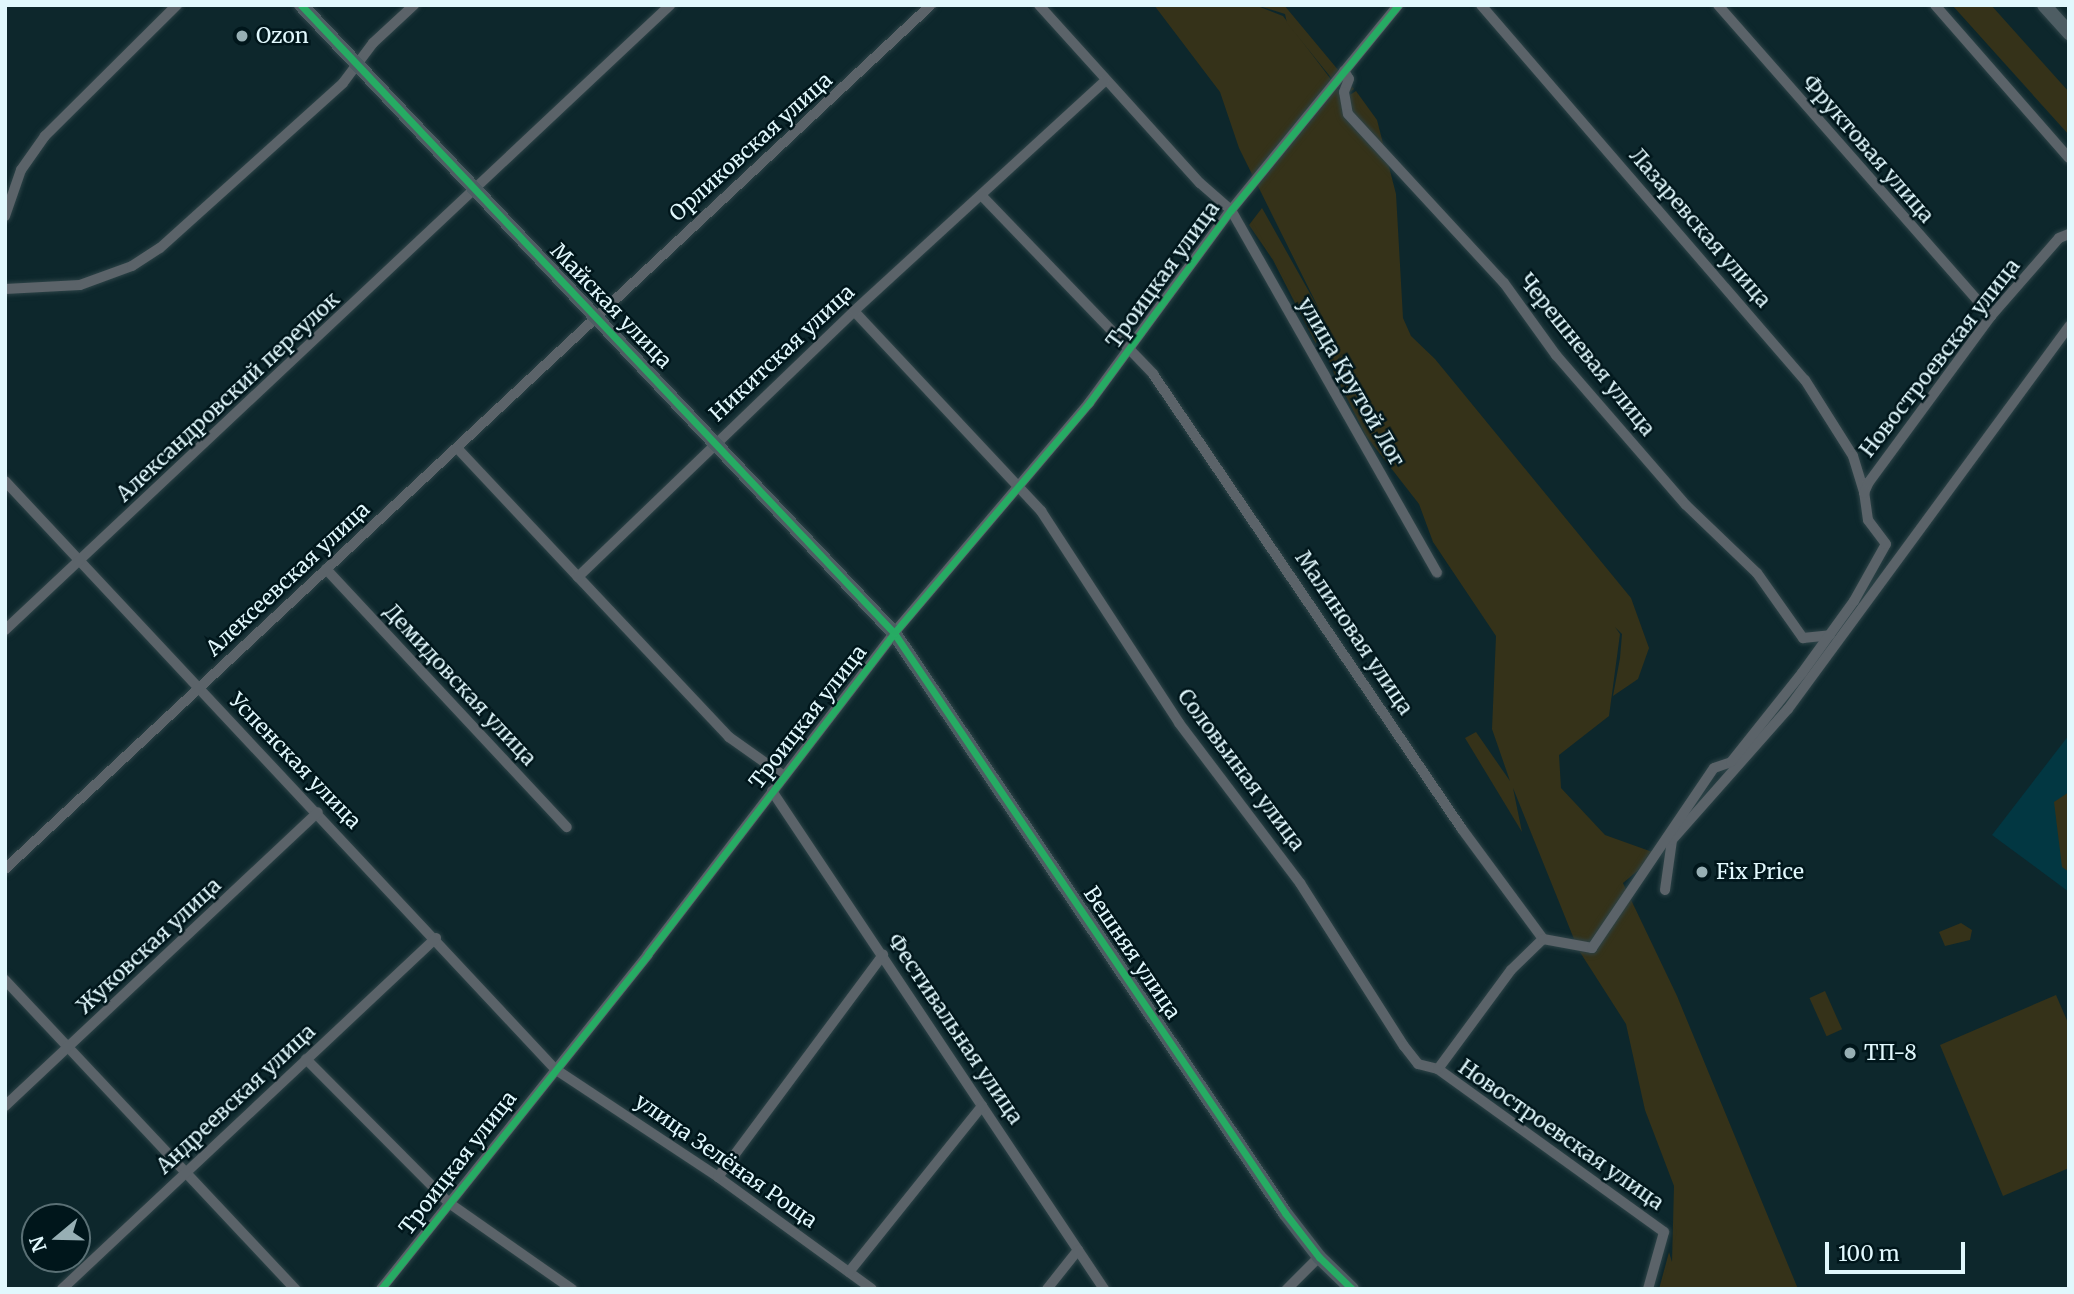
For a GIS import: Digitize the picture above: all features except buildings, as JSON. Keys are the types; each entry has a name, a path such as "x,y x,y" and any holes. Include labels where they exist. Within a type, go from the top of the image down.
{"street":[{"path":"5,216 21,170 45,136 177,5"},
{"name":"Майская улица","path":"302,5 894,633"},
{"path":"5,289 80,285 132,266 160,248 343,83 357,64 414,5"},
{"name":"Александровский переулок","path":"5,630 670,5"},
{"name":"Орликовская улица","path":"596,316 932,5"},
{"path":"1039,5 1200,184 1231,210"},
{"name":"Троицкая улица","path":"381,1289 894,633 1129,351 1231,210 1398,5"},
{"name":"Лазаревская улица","path":"1481,5 1805,380 1853,456 1864,493"},
{"name":"Фруктовая улица","path":"1718,5 1992,316"},
{"path":"1935,5 2069,158"},
{"path":"2044,5 2069,33"},
{"name":"Черешневая улица","path":"1344,71 1349,79 1344,92 1348,114 1504,283 1556,355 1686,505 1757,573 1803,638 1830,635"},
{"name":"Никитская улица","path":"578,577 855,311 1105,81"},
{"name":"Малиновая улица","path":"982,196 1129,351 1180,410 1440,796 1543,939"},
{"name":"улица Крутой Лог","path":"1231,210 1437,573"},
{"name":"Новостроевская улица","path":"1864,493 1916,415 1992,316 2059,239 2069,234"},
{"name":"Соловьиная улица","path":"855,311 1018,484 1072,554 1210,766 1300,883 1404,1046 1418,1064 1438,1069"},
{"name":"Алексеевская улица","path":"5,869 458,449 596,316"},
{"path":"1665,890 1672,840 1788,709 2069,326"},
{"path":"458,449 729,737 784,776"},
{"name":"Успенская улица","path":"5,481 436,937 555,1069"},
{"path":"1543,939 1592,948 1714,768 1731,762 1830,635 1886,544 1868,520 1864,493"},
{"name":"Демидовская улица","path":"326,569 566,827"},
{"name":"Вешняя улица","path":"894,633 1319,1257 1350,1287"},
{"name":"Фестивальная улица","path":"772,791 1104,1289"},
{"name":"Жуковская улица","path":"5,1106 318,812"},
{"name":"Андреевская улица","path":"62,1289 436,937"},
{"name":"Новостроевская улица","path":"1543,939 1511,970 1438,1069 1664,1232 1648,1289"},
{"path":"718,1177 883,956"},
{"path":"5,980 295,1289"},
{"path":"306,1059 449,1203 572,1289"},
{"name":"улица Зелёная Роща","path":"555,1069 718,1177 873,1289"},
{"path":"849,1272 982,1106"},
{"path":"1047,1289 1077,1250"},
{"path":"1287,1289 1319,1257"}],"shaded area":[{"path":"1154,5 1255,5 1283,16 1345,98 1356,91 1377,120 1396,194 1403,318 1411,336 1435,359 1631,598 1649,648 1638,679 1613,696 1622,634 1615,627 1620,634 1609,716 1559,755 1561,788 1605,835 1658,854 1623,883 1677,996 1798,1289 1659,1289 1669,1252 1672,1262 1674,1186 1645,1110 1626,1024 1578,949 1513,788 1522,832 1465,738 1476,732 1510,781 1492,729 1496,636 1433,542 1419,504 1366,436 1333,371 1342,353 1332,369 1322,341 1322,316 1316,344 1273,260 1249,225 1262,208 1321,313 1239,148 1220,92"},
{"path":"1256,5 1284,5 1354,89 1345,95 1287,23 1285,14"},
{"path":"1952,5 1991,5 2069,92 2069,135"},
{"path":"2069,735 2069,892 1992,835"},
{"path":"2069,792 2069,872 2062,867 2054,802"},
{"path":"1961,923 1972,930 1970,940 1945,946 1939,932"},
{"path":"1825,991 1842,1029 1827,1036 1809,998"},
{"path":"2056,995 2069,1025 2069,1168 2003,1196 1940,1045"}],"cycle path":[{"path":"301,5 894,633 1285,1213 1319,1257 1352,1289"},
{"path":"381,1289 648,954 894,633 1089,403 1231,210 1398,5"}],"place":[{"name":"Ozon","path":"242,36"},
{"name":"Fix Price","path":"1702,872"},
{"name":"ТП-8","path":"1850,1053"}]}
